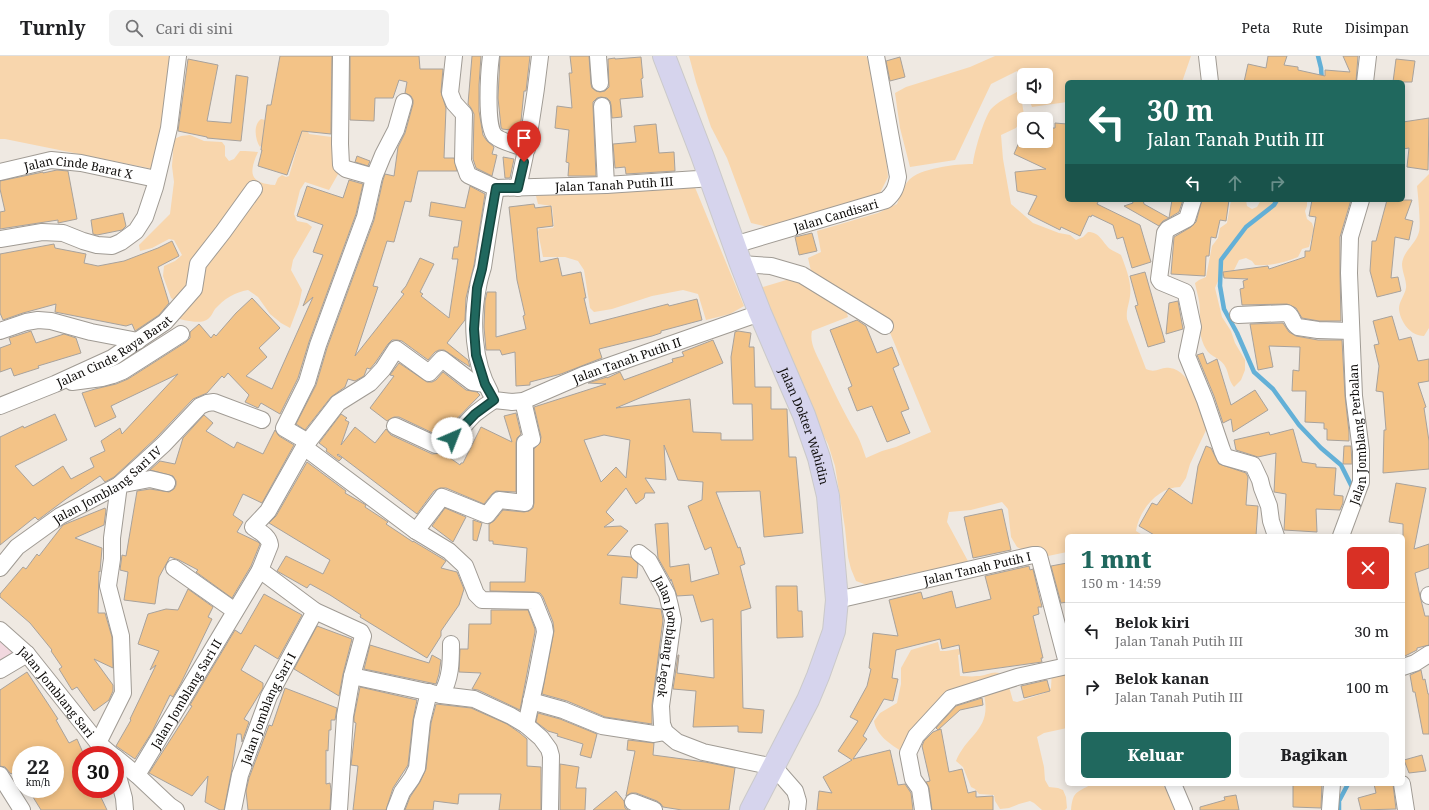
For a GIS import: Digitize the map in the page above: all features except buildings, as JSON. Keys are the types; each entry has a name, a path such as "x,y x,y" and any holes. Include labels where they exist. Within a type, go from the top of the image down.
{"highway":[{"name":"Jalan Dokter Wahidin","path":"664,56 760,313 804,415 819,458 828,496 837,600 834,631 818,676 800,717 753,805"}],"street":[{"path":"0,239 42,232 63,233 97,245 112,246 122,242 136,231 145,217 155,187 169,128 178,56"},
{"path":"341,56 340,144 342,165 346,169 374,177"},
{"path":"395,426 436,445 442,444 452,438 475,414 494,400 485,384 476,355 474,329 477,288 482,269 496,188 468,175 464,168 462,161 464,114 453,100 450,93 454,56"},
{"path":"490,56 489,87 491,128 494,135 499,139 527,148"},
{"path":"518,188 534,107 540,56"},
{"path":"598,56 600,83"},
{"name":"Jalan Candisari","path":"737,254 886,200 894,193 898,178 876,56"},
{"path":"1207,56 1210,80"},
{"path":"1365,80 1368,56"},
{"path":"404,102 396,130 374,177 365,217 318,345 307,382 284,428 416,531 449,551 465,566 476,594 482,600 533,601 536,603 545,629 526,725"},
{"path":"602,106 606,185"},
{"name":"Jalan Cinde Barat X","path":"0,172 51,160 81,163 156,179"},
{"name":"Jalan Tanah Putih III","path":"496,188 606,185 710,177"},
{"name":"Jalan Cinde Raya Barat","path":"0,406 55,384 112,358 165,322 194,289 198,264 254,189"},
{"path":"1192,202 1187,219 1168,229 1165,233 1159,279 1161,282 1185,292 1186,294 1193,327 1188,356 1222,450 1225,457 1253,465 1269,506 1271,521 1275,534"},
{"name":"Jalan Jomblang Perbalan","path":"1342,534 1361,482 1361,451 1354,396 1349,273 1350,236 1360,202"},
{"path":"737,254 802,275 885,326"},
{"name":"Jalan Tanah Putih II","path":"494,400 512,402 523,401 583,375 760,313"},
{"path":"1238,315 1287,313 1298,327 1318,330 1351,331"},
{"path":"0,331 26,322 38,320 51,321 91,332 138,341"},
{"path":"55,384 113,375 123,371 181,334"},
{"path":"339,810 345,716 352,676 363,638 362,634 315,611 260,570 270,542 253,527 268,511 306,444 338,403 370,383 383,369 396,349 429,373 442,359 472,382 485,384"},
{"path":"416,531 442,498 487,515 499,500 525,503 525,443 532,439 523,401"},
{"name":"Jalan Jomblang Sari IV","path":"0,568 18,547 60,516 118,485 164,444 200,406 214,402 262,420"},
{"path":"98,743 123,693 121,636 108,586 112,559 112,538 118,485 150,479 167,483"},
{"name":"Jalan Jomblang Legok","path":"639,554 649,561 669,600 672,613 673,620 661,706 662,724 665,732"},
{"name":"Jalan Tanah Putih I","path":"837,600 1038,555 1065,658"},
{"path":"174,568 235,612"},
{"name":"Jalan Jomblang Sari II","path":"137,775 260,570"},
{"name":"Jalan Jomblang Sari I","path":"233,810 240,775 269,696 315,611"},
{"name":"Jalan Jomblang Sari","path":"0,630 27,654 102,746"},
{"path":"395,810 402,792 417,768 422,720 435,693 446,687 451,665 451,644"},
{"path":"0,670 27,654"},
{"path":"1405,667 1429,654"},
{"path":"923,810 920,789 913,779 908,753 916,736 951,698 1065,662"},
{"path":"352,676 435,693 474,699 512,716 526,725 541,738 549,749 551,756 550,810"},
{"path":"531,701 563,710 602,726 654,734 665,732 677,742 703,752 774,767 795,791 798,801 797,810"},
{"path":"124,764 176,810"},
{"path":"0,775 22,810"},
{"path":"1174,786 1184,810"},
{"path":"1330,810 1332,786"},
{"path":"1402,786 1406,810"},
{"path":"124,798 125,810"},
{"path":"633,802 654,810"}],"shaded area":[{"path":"0,56 173,56 153,169 0,139"},
{"path":"689,56 866,56 869,61 885,146 888,177 878,197 772,228 751,223 727,158 711,127"},
{"path":"995,56 1191,56 1183,80 1065,80 1065,102 1032,107 1031,104 1053,104 1053,68 1017,68 1017,71 991,84 955,160 910,167 900,128 895,93 906,87 970,67"},
{"path":"1017,92 1017,104 1022,104 1024,112 1017,112 1016,128 1001,135 1003,159 1011,204 1033,223 1059,233 1070,235 1076,240 1083,237 1088,232 1092,232 1098,236 1110,249 1121,255 1130,286 1127,319 1146,369 1153,371 1170,368 1177,370 1184,376 1195,392 1208,426 1190,464 1186,478 1180,487 1172,488 1157,495 1145,508 1136,531 1141,534 1065,534 1065,552 1048,556 1043,549 1023,550 1017,547 1011,537 1008,509 1002,502 971,510 949,512 947,522 969,563 904,575 867,585 856,581 851,569 835,466 828,444 787,366 759,298 763,287 793,278 846,310 848,317 812,331 811,335 816,353 838,400 861,443 866,458 931,432 882,316 811,271 808,258 821,252 817,231 878,213 897,204 908,181 920,173 948,166 973,164 975,152 985,120 988,113 994,106"},
{"path":"261,119 307,130 309,134 339,138 341,169 329,190 305,182 300,190 294,214 297,221 307,223 312,227 293,260 291,270 302,290 299,304 290,328 270,314 258,297 248,290 234,294 226,299 205,321 191,321 174,317 179,303 171,298 163,276 164,266 175,261 182,255 174,240 169,239 152,248 140,251 139,245 170,214 174,182 172,166 174,139 181,136 190,135 204,141 222,142 225,146 225,156 229,161 234,159 240,151 258,152 253,166 253,176 260,182 275,185 278,178 282,175 286,177 289,176 299,142 295,140 262,144 260,147 257,140 256,128"},
{"path":"1429,174 1429,328 1424,336 1410,331 1401,318 1399,309 1406,288 1402,267 1403,259 1415,240 1420,228 1417,186"},
{"path":"694,185 744,306 730,314 706,320 698,294 683,290 652,296 612,309 594,312 590,308 584,270 578,261 565,257 543,257 538,232 539,229 553,228 554,225 552,206 538,204 536,196 540,193 601,191 610,193"},
{"path":"1231,202 1246,202 1247,206 1252,209 1257,207 1260,202 1307,202 1305,211 1307,219 1312,223 1314,229 1309,247 1302,249 1298,257 1266,265 1255,265 1252,261 1246,258 1239,260 1233,272 1224,275 1218,281 1215,288 1222,317 1231,331 1235,343 1245,360 1245,370 1241,380 1234,387 1224,365 1208,352 1203,343 1200,331 1200,308 1195,283 1206,277 1212,246 1218,238 1220,228 1227,223"},
{"path":"0,639 19,655 0,667"},
{"path":"938,642 940,651 964,648 964,653 958,655 960,676 981,676 994,672 1002,674 1006,676 1013,701 1017,702 1045,693 1051,688 1052,669 1065,672 1065,728 1044,733 1037,737 1044,767 1045,780 1049,787 1063,790 1066,797 1067,808 1065,810 1042,810 1030,801 1009,808 1000,809 995,801 994,795 979,794 971,787 963,767 956,761 966,744 982,724 986,707 984,695 947,696 903,752 889,743 881,735 875,726 874,721 880,713 897,703 901,684 901,668 911,650"},
{"path":"1088,786 1164,786 1169,793 1174,810 1071,810 1074,796 1079,791"}],"waterway":[{"path":"1318,56 1322,80"},
{"path":"1276,202 1246,227 1221,260 1220,286 1224,309 1237,333 1254,372 1273,389 1299,425 1321,448 1341,465 1353,489 1352,491"},
{"path":"1339,810 1339,801 1347,786"}],"route":[{"path":"452,438 475,414 494,400 485,384 476,355 474,329 477,288 482,269 496,188 518,188 524,162"}]}
